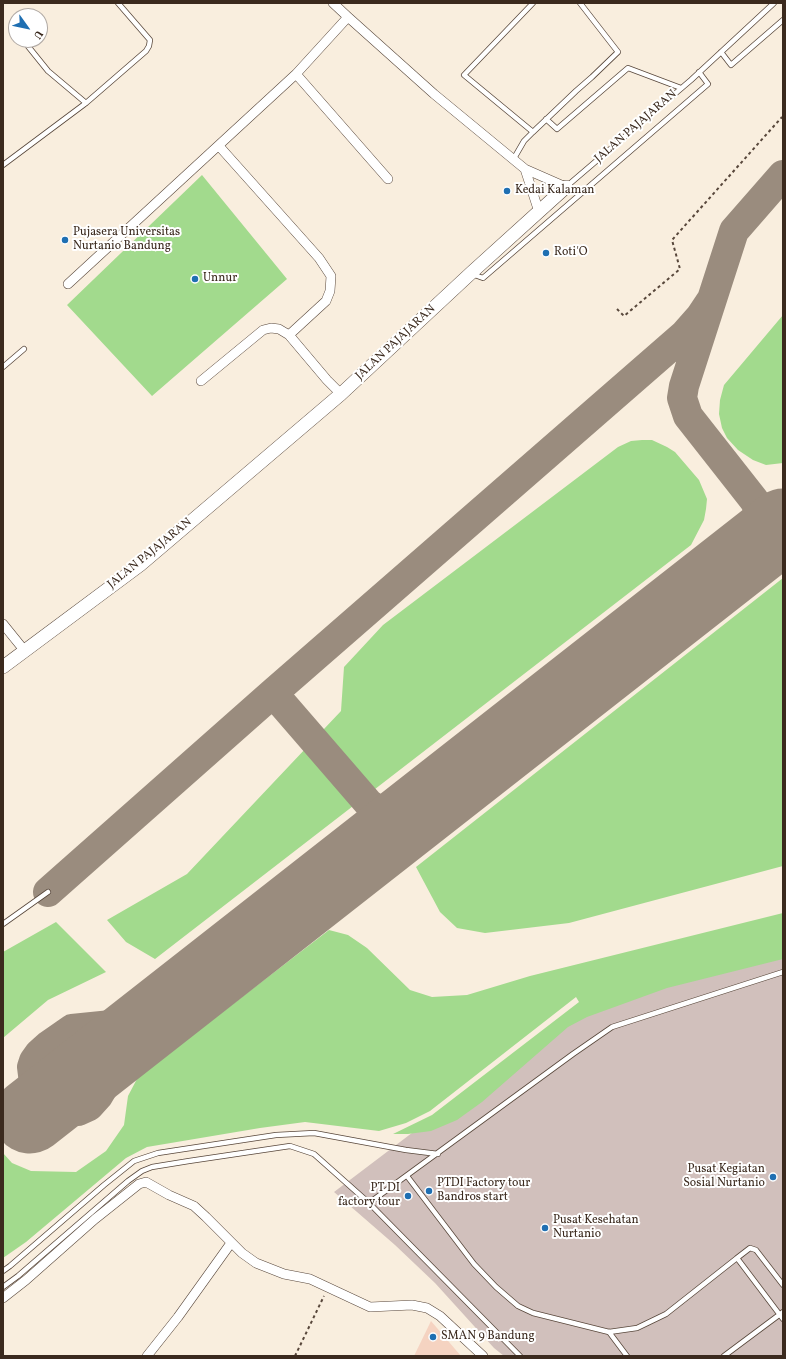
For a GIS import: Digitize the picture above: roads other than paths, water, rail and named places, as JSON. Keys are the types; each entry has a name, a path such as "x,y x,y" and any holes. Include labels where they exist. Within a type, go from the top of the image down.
{"main road":[{"name":"JALAN PAJAJARAN","path":"3,667 140,565 341,394 566,187"}],"street":[{"path":"333,3 434,94 513,160 525,169 566,187"},
{"path":"68,284 296,74 348,17"},
{"path":"296,74 388,180"},
{"path":"219,146 319,258 331,276 330,291 326,301 289,335"},
{"path":"525,169 539,212"},
{"path":"201,381 263,330 271,328 279,329 289,335 327,380 341,394"},
{"path":"3,624 24,650"},
{"path":"3,1298 26,1280 95,1219 139,1184 146,1182 169,1195 194,1206 242,1254 256,1263 284,1274 310,1279 370,1307 412,1305 427,1308 440,1316 483,1356"},
{"path":"147,1356 178,1317 231,1243"}],"lane":[{"path":"3,165 86,103 146,51 150,40 118,3"},
{"path":"533,3 464,75 533,132"},
{"path":"513,160 524,141 618,52 580,3"},
{"name":"JALAN PAJAJARAN","path":"566,187 681,88 774,3"},
{"path":"721,52 731,65 783,20"},
{"path":"29,48 48,71 86,103"},
{"path":"546,120 557,129 628,68 681,88"},
{"path":"471,273 483,278 708,84 699,72"},
{"path":"3,367 24,349"},
{"path":"3,924 48,892"},
{"path":"369,1203 573,1054 612,1028 783,972"},
{"path":"3,1271 134,1161 158,1153 276,1135 314,1133 406,1150 438,1154"},
{"path":"3,1287 18,1276 128,1181 142,1171 152,1167 290,1146 314,1154 369,1203 520,1356"},
{"path":"407,1176 474,1264 510,1300 518,1306 533,1313 609,1332 637,1328 666,1314 750,1248 756,1250 783,1285"},
{"path":"737,1258 781,1313 783,1319"},
{"path":"724,1356 781,1313"},
{"path":"609,1332 628,1356"}],"place":[{"name":"Kedai Kalaman","path":"507,191"},
{"name":"Pujasera Universitas Nurtanio Bandung","path":"65,240"},
{"name":"Roti'O","path":"546,253"},
{"name":"Unnur","path":"195,279"},
{"name":"Pusat Kegiatan Sosial Nurtanio","path":"773,1177"},
{"name":"PTDI Factory tour Bandros start","path":"429,1191"},
{"name":"PT DI factory tour","path":"408,1196"},
{"name":"Pusat Kesehatan Nurtanio","path":"545,1228"},
{"name":"SMAN 9 Bandung","path":"433,1337"}]}
